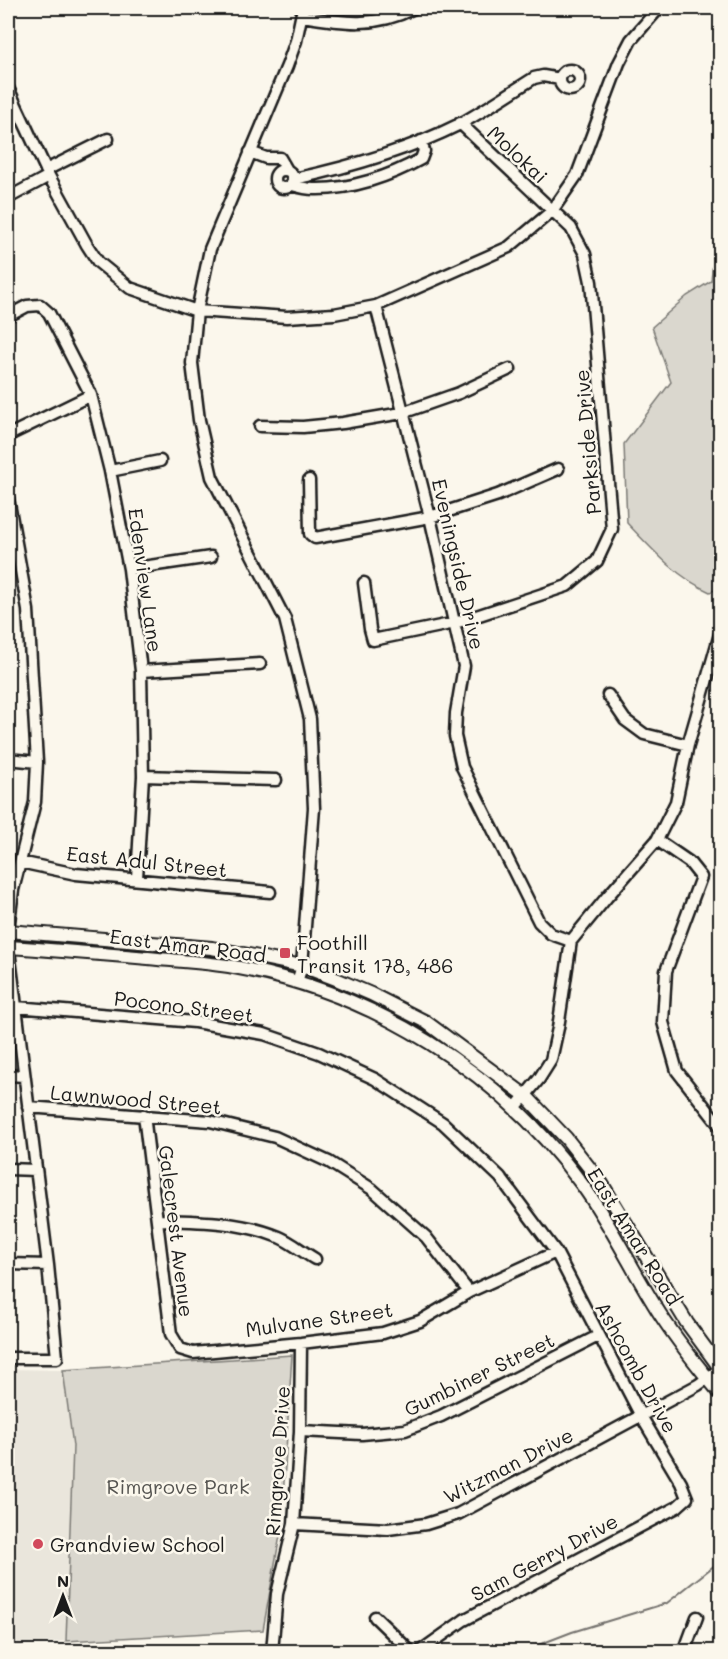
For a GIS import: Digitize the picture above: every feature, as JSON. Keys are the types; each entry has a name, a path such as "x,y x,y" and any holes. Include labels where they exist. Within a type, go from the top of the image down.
{"main road":[{"name":"East Amar Road","path":"8,930 212,948 302,966 371,994 426,1022 526,1096 566,1138 602,1184 687,1323 720,1368"},
{"name":"East Amar Road","path":"8,947 215,964 270,974 348,1000 414,1033 453,1058 515,1108 544,1137 583,1185 612,1230 661,1316 720,1394"}],"street":[{"path":"297,982 302,966 314,808 309,719 285,619 212,477 200,420 192,363 197,311 201,284 216,232 287,66 303,12 348,23 376,22 414,8"},
{"path":"8,88 47,173 98,262 130,288 197,311 287,318 334,314 375,306 509,247 552,211 577,175 619,63 631,40 659,8"},
{"path":"287,170 278,172 275,177 276,183 283,188 293,182 421,141 460,123 534,78 543,76 560,79"},
{"name":"Molokai","path":"460,123 552,211"},
{"path":"8,198 108,139"},
{"path":"293,182 314,190 348,186 372,179 421,159 424,151 421,141"},
{"path":"250,152 266,158 280,158 287,170 292,173 293,182"},
{"name":"Parkside Drive","path":"364,583 373,640 455,623 567,586 597,561 612,529 591,282 585,254 572,228 552,211"},
{"name":"Edenview Lane","path":"8,316 27,306 40,305 49,313 91,395 110,471 129,569 141,671 143,776 137,878"},
{"name":"Eveningside Drive","path":"375,306 430,517 464,666 456,713 455,736 462,767 539,922 551,934 571,941"},
{"path":"260,426 303,427 402,413 459,393 510,369"},
{"path":"8,438 11,434 91,395"},
{"path":"110,471 160,461"},
{"path":"309,480 312,537 430,517 498,495 558,470"},
{"path":"8,498 28,610 37,762 35,802 13,890 8,930"},
{"path":"129,569 211,557"},
{"path":"515,1108 551,1060 571,941 606,897 657,840 676,802 688,745 720,634"},
{"path":"141,671 260,664"},
{"path":"608,695 625,720 644,734 688,745"},
{"path":"8,759 37,762"},
{"path":"143,776 276,780"},
{"path":"657,840 689,862 701,877 666,971 663,1022 677,1071 720,1126"},
{"name":"East Adul Street","path":"20,862 76,873 270,892"},
{"path":"8,942 48,1265 57,1358 8,1358"},
{"name":"Pocono Street","path":"16,1007 195,1022 264,1034 319,1053 365,1074 443,1123 500,1177 556,1252"},
{"path":"8,1075 24,1076"},
{"name":"Lawnwood Street","path":"28,1107 210,1121 275,1137 329,1162 372,1189 426,1237 469,1293"},
{"name":"Galecrest Avenue","path":"144,1115 171,1334 180,1348"},
{"path":"8,1169 36,1170"},
{"path":"157,1220 207,1221 243,1225 280,1237 315,1259"},
{"name":"Mulvane Street","path":"180,1348 193,1353 383,1333 420,1321 469,1293 556,1252"},
{"name":"Ashcomb Drive","path":"556,1252 598,1336 641,1416 681,1483 687,1498"},
{"path":"8,1264 48,1265"},
{"name":"Gumbiner Street","path":"300,1431 362,1434 405,1430 441,1416 598,1336"},
{"name":"Rimgrove Drive","path":"272,1652 278,1594 294,1524 300,1431 301,1343"},
{"name":"Witzman Drive","path":"294,1524 388,1528 426,1524 458,1514 641,1416 708,1378 720,1368"},
{"name":"Sam Gerry Drive","path":"419,1652 464,1620 677,1507 687,1498"},
{"path":"375,1617 411,1652"},
{"path":"684,1652 697,1617"}],"shaded area":[{"name":"Grandview School","path":"8,1369 63,1370 73,1446 66,1641 22,1645 20,1651 8,1652"}],"green space":[{"path":"720,192 720,588 710,592 675,570 627,523 624,444 671,382 652,327 687,296 711,281"},
{"name":"Rimgrove Park","path":"292,1355 281,1530 263,1630 66,1641 73,1446 63,1370"}],"waterway":[{"path":"520,1652 572,1632 667,1603 720,1561"}],"place":[{"name":"Foothill Transit 178, 486","path":"285,953"},
{"name":"Grandview School","path":"38,1544"}]}
